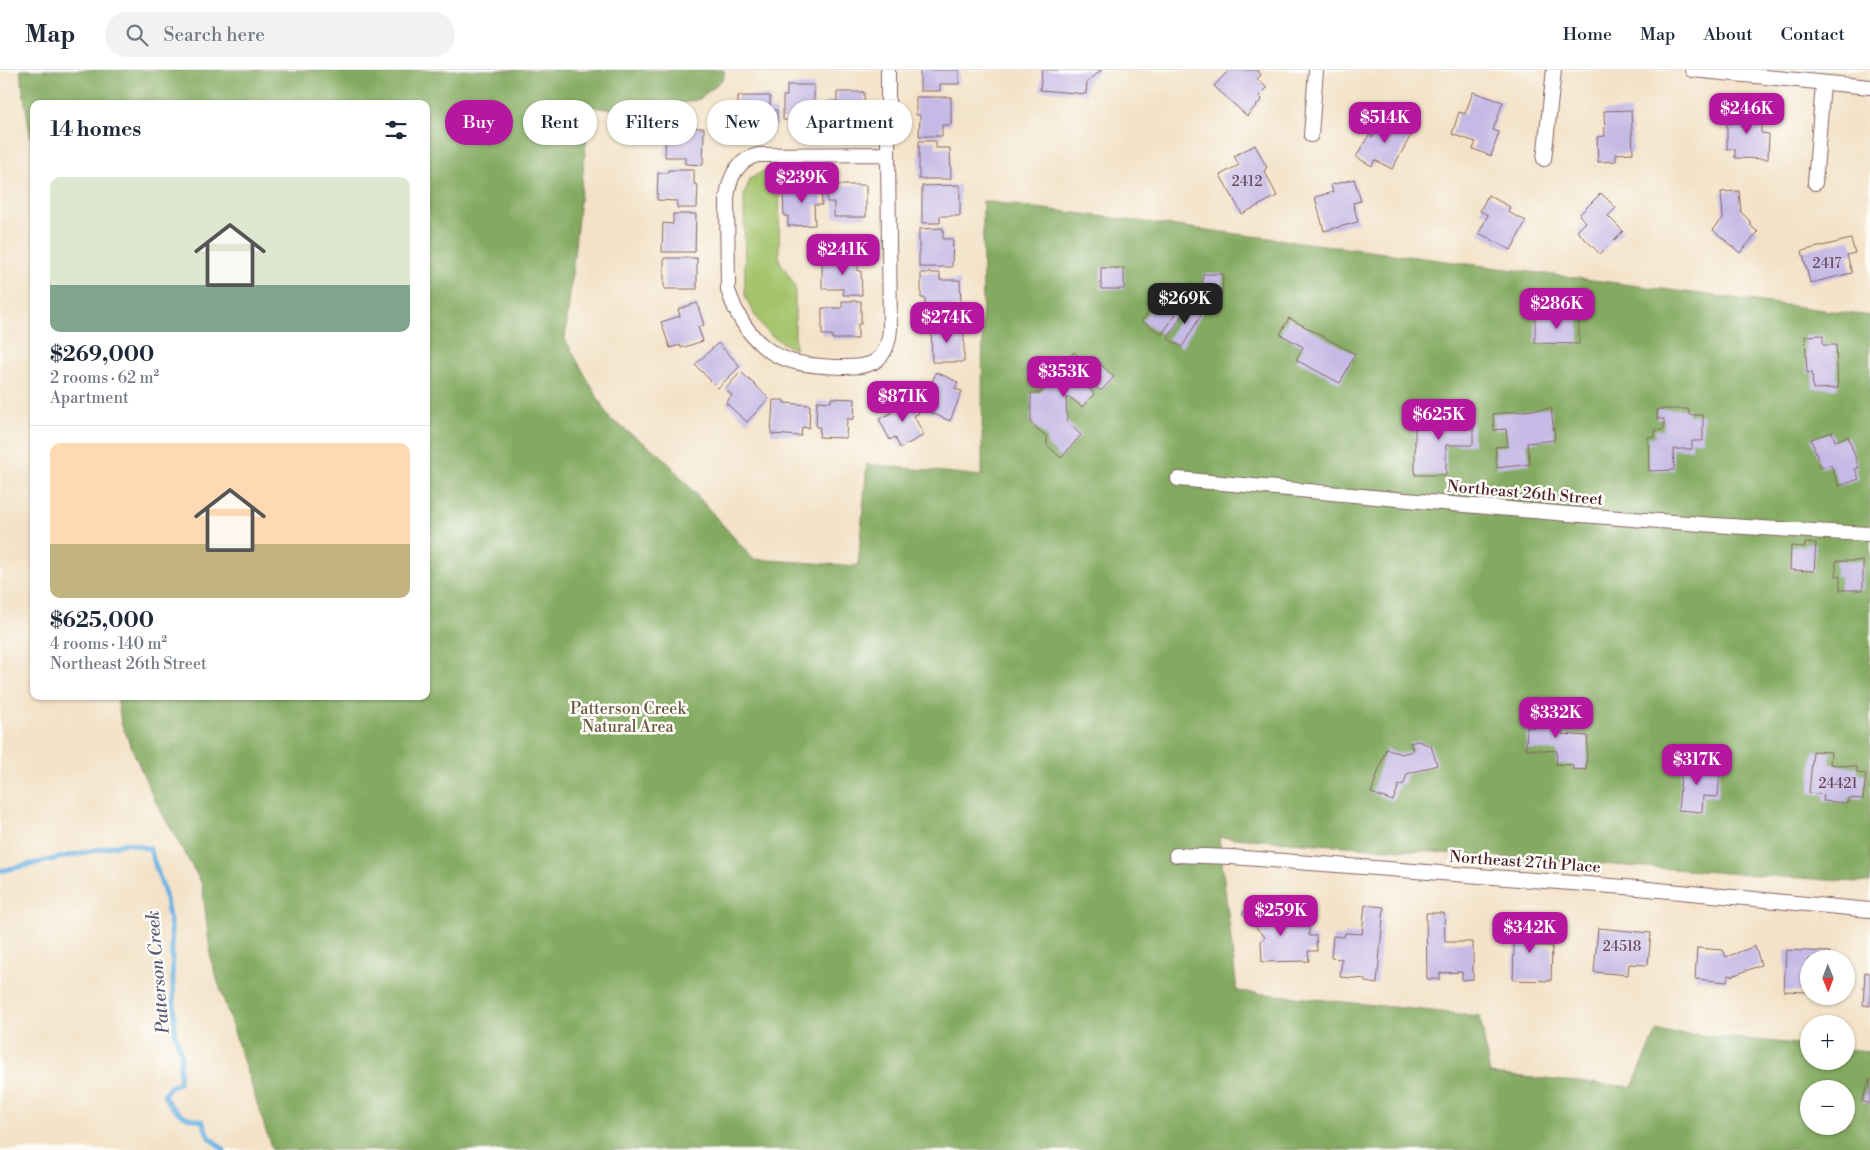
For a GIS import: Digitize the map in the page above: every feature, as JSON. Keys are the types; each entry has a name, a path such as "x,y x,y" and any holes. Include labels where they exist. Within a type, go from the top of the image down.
{"street":[{"path":"888,70 889,344 883,354 875,361 864,366 803,364 787,360 766,348 742,322 732,304 728,290 727,198 728,186 733,174 740,164 750,157 758,155 888,154"},
{"path":"1311,135 1316,70"},
{"path":"1544,159 1554,70"},
{"path":"1692,70 1870,88"},
{"path":"1815,183 1823,84"},
{"name":"Northeast 26th Street","path":"1178,479 1531,512 1767,529 1870,534"},
{"name":"Northeast 27th Place","path":"1176,855 1230,857 1638,888 1870,910"}],"green space":[{"name":"Patterson Creek Natural Area","path":"20,70 724,70 724,78 700,99 696,100 607,100 607,109 597,108 597,100 523,100 523,145 586,145 565,339 609,418 662,456 753,559 858,566 867,464 982,476 983,201 1870,316 1870,883 1219,837 1237,991 1480,1016 1490,1074 1632,1087 1657,1031 1800,1044 1800,1070 1855,1070 1855,1050 1870,1051 1870,1150 272,1150 211,960 202,884 154,799 121,723 118,700 430,700 430,100 30,100 30,134"},
{"path":"780,167 779,260 795,286 795,349 777,339 764,328 754,314 745,295 744,195 750,179 768,168"}],"building":[{"path":"920,70 959,70 959,84 940,84 940,91 920,91"},
{"path":"1042,70 1102,70 1087,82 1086,94 1040,90"},
{"path":"1229,70 1257,70 1261,75 1257,79 1267,88 1259,96 1262,99 1247,116 1214,86"},
{"path":"787,85 814,85 814,100 788,100 788,120 783,120 783,96 787,96"},
{"path":"837,92 864,92 864,100 837,100"},
{"path":"1473,92 1503,102 1493,130 1499,132 1491,156 1473,149 1476,142 1452,134 1459,112 1465,114"},
{"path":"738,96 770,96 770,100 738,100"},
{"path":"916,97 951,97 951,125 942,125 942,136 919,136 920,115 916,115"},
{"path":"1631,110 1633,153 1616,154 1616,161 1598,162 1597,137 1605,136 1604,111"},
{"path":"1727,111 1761,112 1761,133 1769,134 1768,159 1735,158 1735,149 1727,149"},
{"path":"1385,116 1413,132 1392,169 1375,160 1372,166 1356,157 1369,135 1373,137"},
{"path":"697,128 704,128 703,165 685,164 685,157 665,157 665,145 697,145"},
{"path":"919,141 936,141 936,148 950,148 951,179 919,179"},
{"path":"1255,145 1267,168 1264,170 1277,196 1242,214 1220,175 1239,165 1234,156"},
{"path":"668,170 694,170 694,184 698,185 697,208 677,208 677,201 657,200 658,173 668,173"},
{"path":"1354,179 1361,201 1353,203 1358,222 1324,231 1315,197 1333,192 1331,185"},
{"path":"796,185 821,185 822,205 814,205 815,225 788,226 788,216 784,216 783,190 796,189"},
{"path":"827,185 866,185 866,217 834,217 834,202 827,202"},
{"path":"960,185 960,216 940,216 940,223 922,223 922,186"},
{"path":"1739,191 1741,212 1758,232 1740,253 1713,230 1723,218 1721,192"},
{"path":"1601,193 1616,208 1608,216 1623,231 1600,254 1577,231 1586,222 1579,215"},
{"path":"1488,195 1510,207 1508,212 1526,221 1511,250 1479,233 1488,215 1480,211"},
{"path":"673,214 696,214 695,252 662,252 663,223 673,224"},
{"path":"943,228 943,239 953,239 952,267 919,267 919,229"},
{"path":"1851,239 1855,253 1847,255 1852,273 1810,283 1802,251"},
{"path":"832,257 858,257 858,271 861,271 862,295 843,295 843,289 822,289 822,262 831,262"},
{"path":"664,258 697,258 697,289 664,289"},
{"path":"1101,268 1124,268 1124,289 1101,289"},
{"path":"921,273 940,273 940,280 960,280 961,306 952,306 952,311 925,311 925,298 921,298"},
{"path":"1203,274 1223,274 1222,295 1203,295"},
{"path":"842,301 861,301 861,324 858,324 858,339 832,339 832,335 822,335 822,308 842,308"},
{"path":"1156,301 1176,314 1162,334 1142,321"},
{"path":"697,303 704,325 698,327 703,341 681,348 680,345 670,348 661,322 680,316 678,309"},
{"path":"1188,304 1203,312 1182,347 1168,339"},
{"path":"1535,316 1579,317 1579,344 1535,343"},
{"path":"1289,318 1355,354 1340,383 1296,360 1303,347 1280,334"},
{"path":"931,324 956,324 956,331 964,331 964,362 932,362"},
{"path":"1823,335 1823,345 1836,345 1838,388 1813,389 1812,372 1807,373 1805,336"},
{"path":"718,343 740,366 718,388 695,365"},
{"path":"1074,352 1083,360 1096,360 1114,377 1101,391 1092,383 1083,383 1094,394 1082,407 1071,398 1066,398 1067,422 1081,435 1061,458 1047,445 1047,437 1031,423 1031,393 1040,393 1045,387 1045,380 1036,373 1052,355 1060,362 1065,362"},
{"path":"741,372 769,398 747,422 726,403 732,395 725,389"},
{"path":"936,372 958,382 955,389 962,391 950,421 921,408"},
{"path":"910,397 919,413 914,416 924,435 900,448 895,437 890,440 879,419 891,413 889,409"},
{"path":"831,398 855,399 854,419 847,419 846,438 819,437 820,427 816,427 817,401 831,402"},
{"path":"773,400 810,405 809,428 802,427 801,436 771,434"},
{"path":"1551,408 1555,440 1527,443 1530,464 1497,468 1495,447 1508,446 1506,429 1494,430 1493,414"},
{"path":"1657,409 1689,409 1689,415 1703,415 1703,441 1692,441 1692,449 1673,449 1674,470 1649,471 1648,437 1655,437 1655,430 1664,430 1664,419 1657,419"},
{"path":"1415,415 1473,416 1473,445 1446,445 1446,475 1415,475"},
{"path":"1832,432 1835,441 1848,436 1859,468 1855,469 1859,479 1839,486 1831,465 1821,468 1811,439"},
{"path":"1805,543 1816,543 1814,571 1790,570 1791,546 1805,547"},
{"path":"1836,561 1863,561 1863,590 1840,590 1840,576 1836,576"},
{"path":"1530,705 1557,707 1556,721 1563,722 1562,734 1588,736 1586,770 1572,769 1573,765 1556,764 1557,751 1526,749 1527,727 1545,728 1545,721 1529,720"},
{"path":"1418,741 1431,746 1437,765 1407,774 1404,784 1399,785 1393,801 1371,793 1386,749 1401,754 1413,751 1410,743"},
{"path":"1813,751 1831,752 1830,764 1857,767 1857,773 1866,774 1863,799 1848,798 1848,803 1823,801 1824,795 1809,793"},
{"path":"1693,763 1705,763 1704,768 1720,769 1718,797 1703,796 1702,812 1678,810 1682,766 1693,767"},
{"path":"1256,901 1276,922 1294,922 1299,926 1309,926 1309,936 1316,936 1317,951 1308,951 1309,961 1262,962 1261,941 1265,937 1242,913"},
{"path":"1365,905 1384,907 1377,984 1365,982 1365,979 1340,977 1342,959 1331,958 1333,936 1344,937 1345,933 1362,934"},
{"path":"1426,913 1444,913 1445,942 1473,942 1473,979 1462,980 1462,972 1440,973 1440,979 1427,979"},
{"path":"1515,918 1536,918 1535,946 1552,946 1551,981 1513,980"},
{"path":"1598,928 1651,933 1648,965 1629,964 1628,975 1594,972"},
{"path":"1755,946 1761,965 1732,976 1728,975 1727,982 1695,979 1697,948 1723,950 1726,957"},
{"path":"1786,950 1800,951 1800,992 1784,991"},
{"path":"1865,972 1870,973 1870,1006 1863,1005"},
{"path":"1870,1079 1870,1104 1862,1101"}],"waterway":[{"name":"Patterson Creek","path":"0,871 127,843 150,849 165,894 171,928 175,1033 181,1053 179,1083 170,1087 164,1095 168,1103 178,1112 189,1118 202,1121 209,1137 224,1150"}]}
